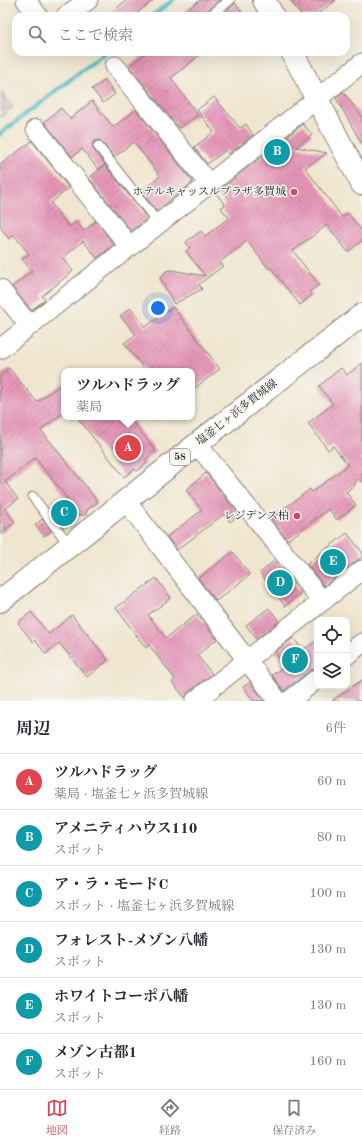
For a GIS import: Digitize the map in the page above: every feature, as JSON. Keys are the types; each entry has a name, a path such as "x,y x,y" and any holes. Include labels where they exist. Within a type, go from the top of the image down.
{"main road":[{"path":"264,0 271,12"},
{"path":"294,56 362,184"},
{"name":"塩釜七ヶ浜多賀城線","path":"0,601 362,315"}],"street":[{"path":"26,0 35,12"},
{"path":"72,12 88,0"},
{"path":"0,349 362,63"},
{"path":"115,66 209,184"},
{"path":"36,129 130,247"},
{"path":"0,289 29,325"},
{"path":"197,444 322,601"},
{"path":"126,501 278,701"},
{"path":"196,701 362,570"},
{"path":"350,653 362,643"},
{"path":"289,701 314,681"}],"lane":[{"path":"215,12 230,0"},
{"path":"98,146 159,224"},
{"path":"33,497 70,546"}],"shaded area":[{"path":"0,89 15,107 0,119"}],"building":[{"path":"127,0 154,0 138,12 111,12"},
{"path":"200,0 220,0 206,12 184,12"},
{"path":"290,0 336,0 320,12 299,12"},
{"path":"235,3 242,12 225,12"},
{"path":"142,56 199,56 171,78 198,115 179,128 129,66"},
{"path":"105,80 115,94 103,103 92,89"},
{"path":"343,92 362,117 362,144 336,98"},
{"path":"214,97 240,128 246,124 253,135 229,154 226,150 207,164 194,147 214,132 197,110"},
{"path":"92,101 113,127 136,110 193,182 156,211 141,191 160,176 134,142 114,157 100,140 95,141 92,144 93,149 105,164 98,169 82,149 72,157 44,122 61,108 70,119"},
{"path":"303,124 312,135 296,147 327,153 305,168 342,217 348,213 362,231 362,241 348,252 327,225 293,251 319,285 309,292 312,295 300,305 271,268 269,269 247,241 220,262 223,266 199,284 202,289 174,304 160,278 166,271 171,270 205,276 186,251 190,248 186,242 201,231 205,236 229,218 221,208 225,205 216,193"},
{"path":"32,141 69,188 51,203 69,227 76,221 84,231 96,221 114,245 97,258 83,241 63,258 73,271 42,296 45,300 31,310 12,287 32,271 22,259 29,254 14,235 9,239 0,227 0,165"},
{"path":"105,165 147,218 131,231 89,178"},
{"path":"173,307 220,369 195,388 195,368 144,368 124,343 136,334 120,316 130,308 145,327"},
{"path":"362,363 362,483 359,479 354,484 355,485 346,492 356,505 337,520 329,509 288,540 271,519 310,489 312,492 348,465 333,446 328,450 308,423 333,404 319,386 341,368 347,375"},
{"path":"9,368 37,402 61,384 61,414 41,430 98,502 87,510 85,515 76,515 62,526 52,512 68,499 35,458 5,482 18,499 5,509 15,522 0,534 0,376"},
{"path":"79,420 131,420 156,451 145,460 147,463 137,471 135,469 124,477"},
{"path":"206,473 239,515 230,522 224,514 177,550 167,537 202,510 186,490"},
{"path":"42,519 51,531 44,536 35,525"},
{"path":"347,533 362,552 362,557 324,586 307,564"},
{"path":"233,552 250,575 216,601 198,578"},
{"path":"274,561 301,593 285,606 260,573"},
{"path":"156,578 171,598 148,615 166,638 197,614 217,639 197,655 212,674 188,692 185,698 172,682 175,679 149,645 146,648 116,608"},
{"path":"269,608 279,621 256,639 246,625"},
{"path":"31,612 49,634 72,615 108,660 87,677 59,643 46,654 35,640 33,642 18,623"},
{"path":"293,638 303,650 314,642 314,669 310,670 284,691 272,675 285,666 275,652"},
{"path":"362,680 362,701 332,701 350,689"},
{"path":"250,682 264,701 254,701 243,687"}],"waterway":[{"path":"157,12 173,0"},
{"path":"0,134 101,56"}],"place":[{"name":"アメニティハウス110","path":"277,152"},
{"name":"ホテルキャッスルプラザ多賀城","path":"294,192"},
{"name":"ツルハドラッグ","path":"128,448"},
{"name":"ア・ラ・モードC","path":"64,513"},
{"name":"レジデンス柏","path":"297,516"},
{"name":"ホワイトコーポ八幡","path":"333,562"},
{"name":"フォレスト-メゾン八幡","path":"280,583"},
{"name":"メゾン古都1","path":"295,660"}]}
